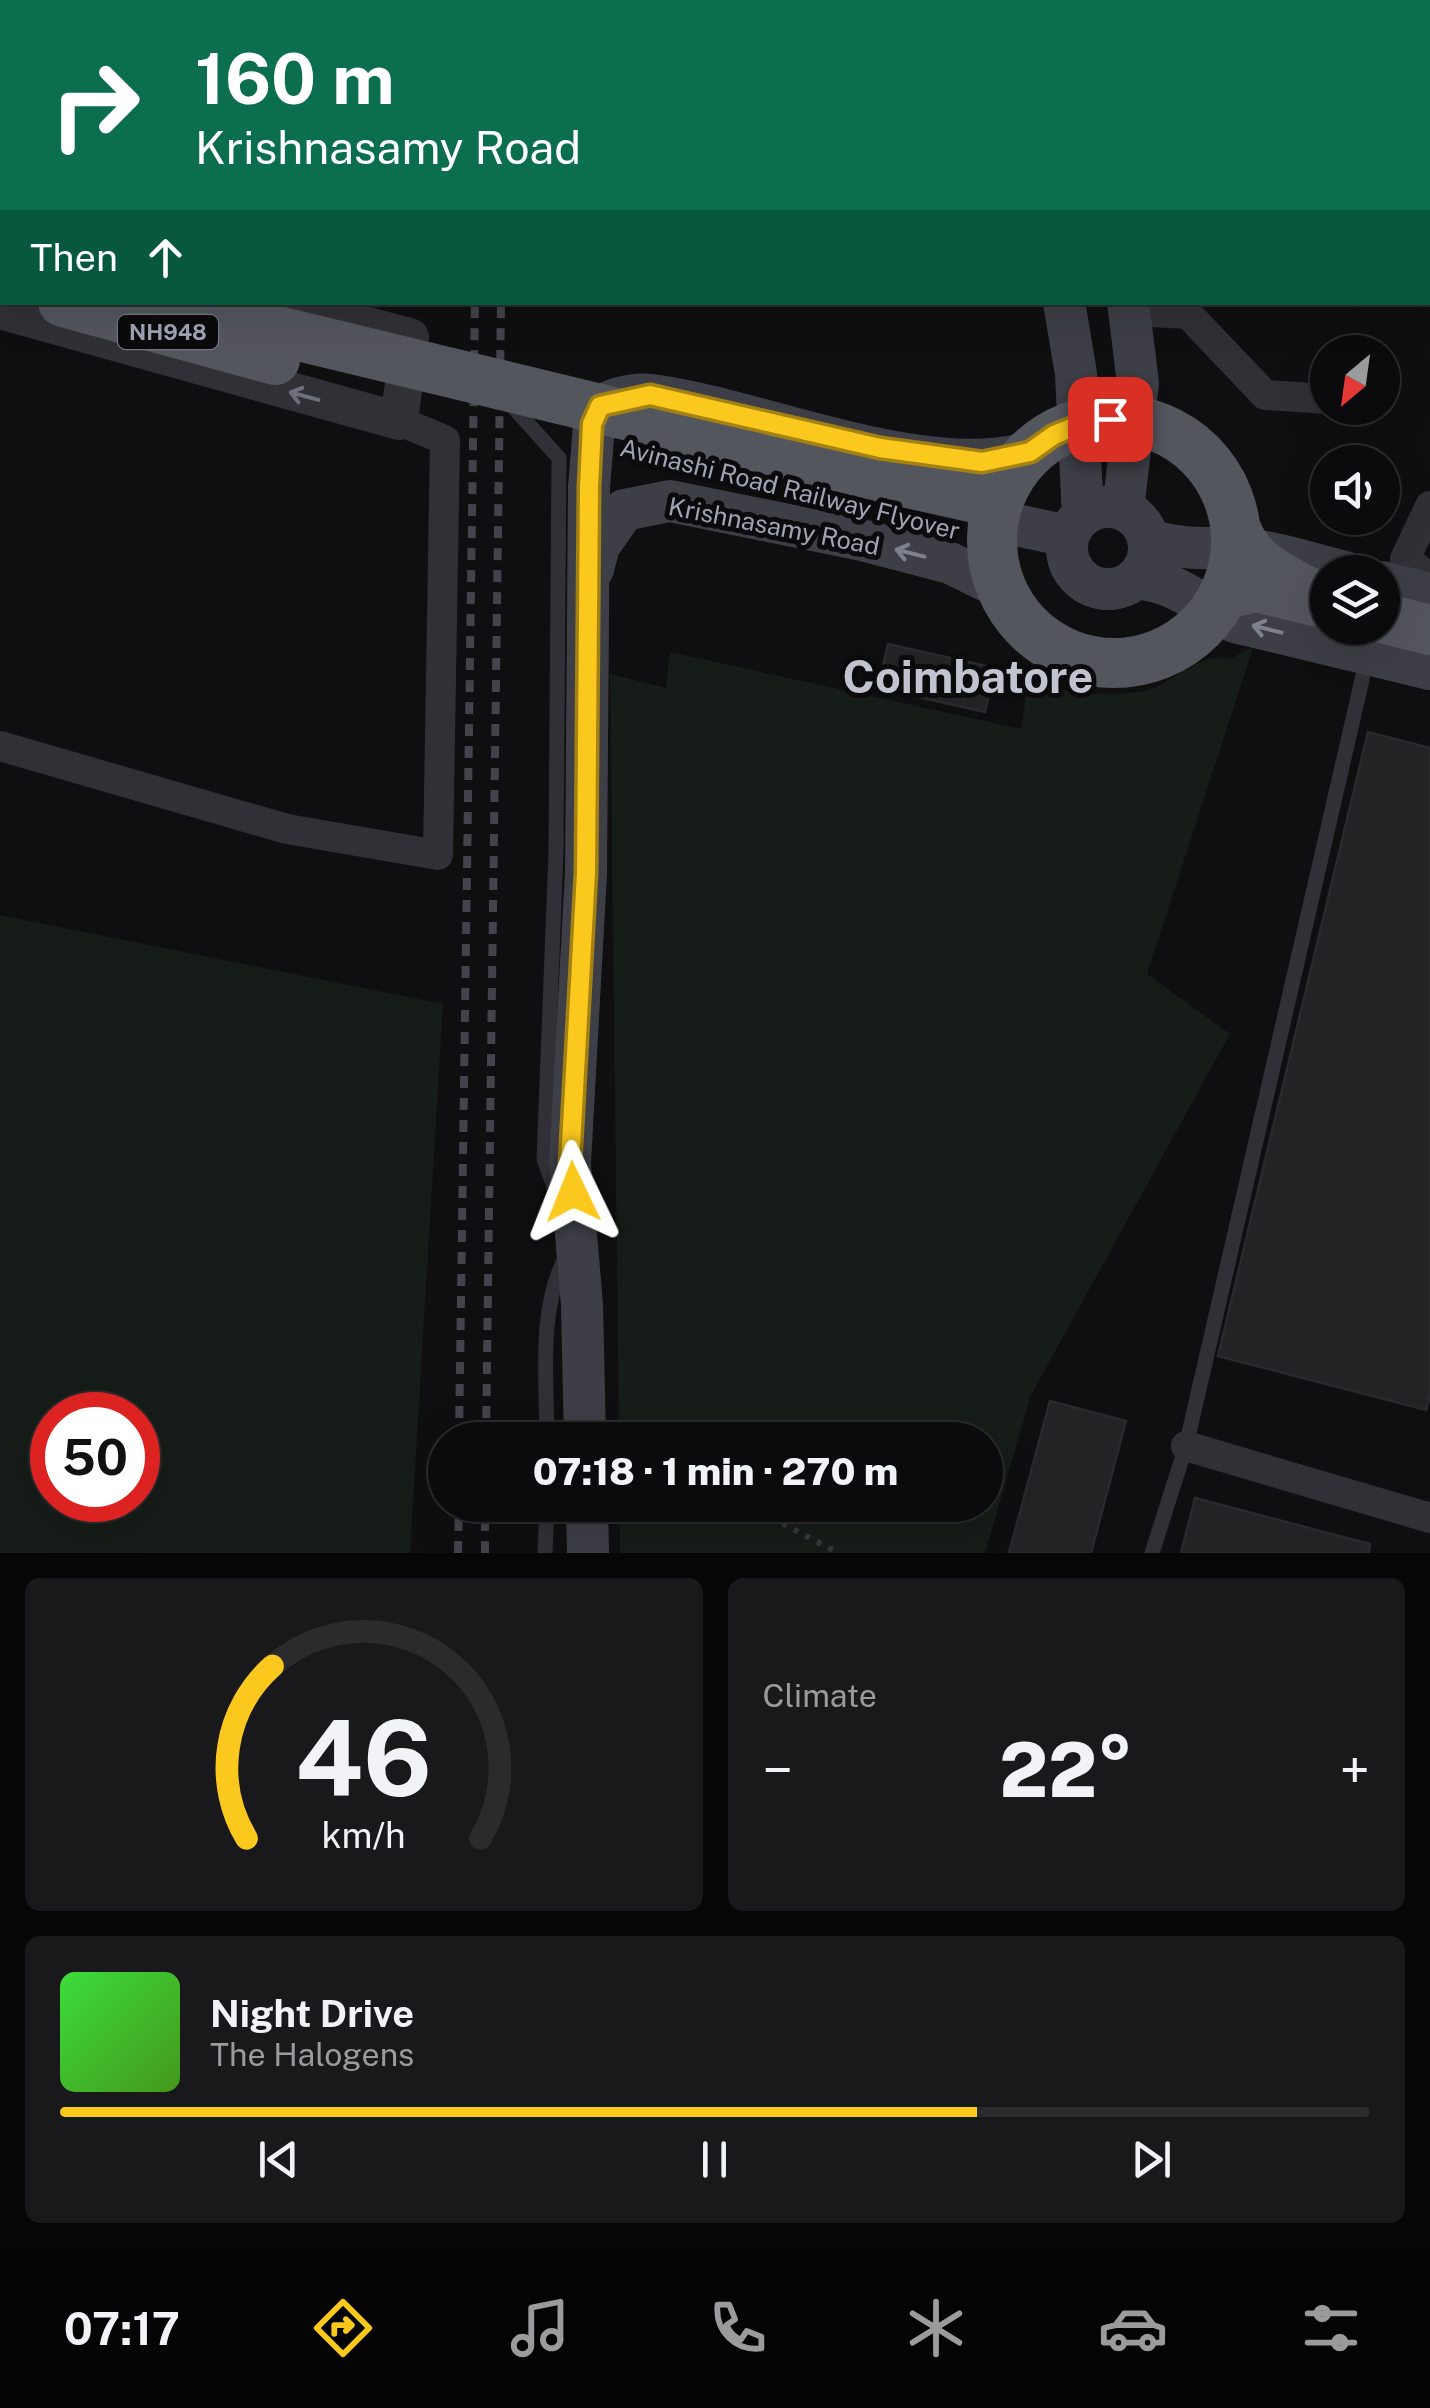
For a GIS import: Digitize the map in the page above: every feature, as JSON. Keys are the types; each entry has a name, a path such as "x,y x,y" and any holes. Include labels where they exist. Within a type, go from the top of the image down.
{"highway":[{"name":"Avinashi Road Railway Flyover","path":"73,305 274,360 965,530 1006,518"},
{"name":"Avinashi Road Railway Flyover","path":"189,305 301,336 980,498 1006,518"},
{"name":"NH948","path":"1236,531 1235,563 1225,594 1202,627 1170,650 1132,662 1092,661 1054,647 1022,622 1006,518 1067,429 1110,419 1147,423 1181,438 1218,479 1227,495 1243,548 1257,563 1310,593"},
{"name":"NH948","path":"1225,594 1256,586 1310,599"},
{"path":"1400,633 1430,630"}],"main road":[{"path":"1064,305 1112,536 1210,610 1235,622 1310,630"},
{"path":"1112,536 1138,383 1116,305"},
{"path":"1110,419 1116,305"},
{"name":"Krishnasamy Road","path":"584,1422 570,1163 586,873 592,424 600,406 650,395 880,448 982,462 1006,518 950,562 670,502 624,510 598,546 590,584"},
{"path":"1006,518 1180,550 1242,549 1310,564"},
{"path":"1400,586 1430,594"},
{"path":"1390,645 1430,669"},
{"path":"587,1522 588,1553"}],"street":[{"path":"290,305 410,336 398,421"},
{"path":"1116,305 1188,314 1265,395 1310,398"},
{"path":"0,310 398,421 445,440 438,855 288,828 0,746"},
{"path":"1430,506 1404,559 1430,578"},
{"path":"1186,1446 1430,1518"}],"lane":[{"path":"514,408 559,458 556,853 544,1159 553,1191 576,1230 553,1278 546,1422"},
{"path":"1152,1553 1186,1446 1373,645"},
{"path":"544,1553 545,1522"}],"path":[{"path":"780,1522 838,1553"}],"shaded area":[{"path":"1254,645 1147,974 1230,1034 1031,1395 1003,1491 1003,1422 619,1422 610,674 666,688 670,652 1021,729 1028,684 1096,693 1138,692 1205,661 1231,659"},
{"path":"0,915 443,1004 410,1553 0,1553"},
{"path":"619,1522 994,1522 985,1553 620,1553"}],"building":[{"path":"888,644 995,668 985,712 878,688"},
{"path":"1368,732 1430,748 1430,1395 1426,1410 1218,1356"},
{"path":"1050,1401 1126,1421 1091,1553 1009,1553"},
{"path":"1195,1498 1370,1544 1369,1553 1181,1553"}],"railway":[{"path":"459,1422 475,305"},
{"path":"486,1422 501,305"},
{"path":"458,1553 459,1522"},
{"path":"485,1522 485,1553"}],"district":[{"name":"Coimbatore","path":"968,676"}],"route":[{"path":"573,1192 570,1163 586,873 589,487 592,424 600,406 630,396 650,395 880,448 982,462 1030,452 1054,435 1081,424 1110,419"}]}
